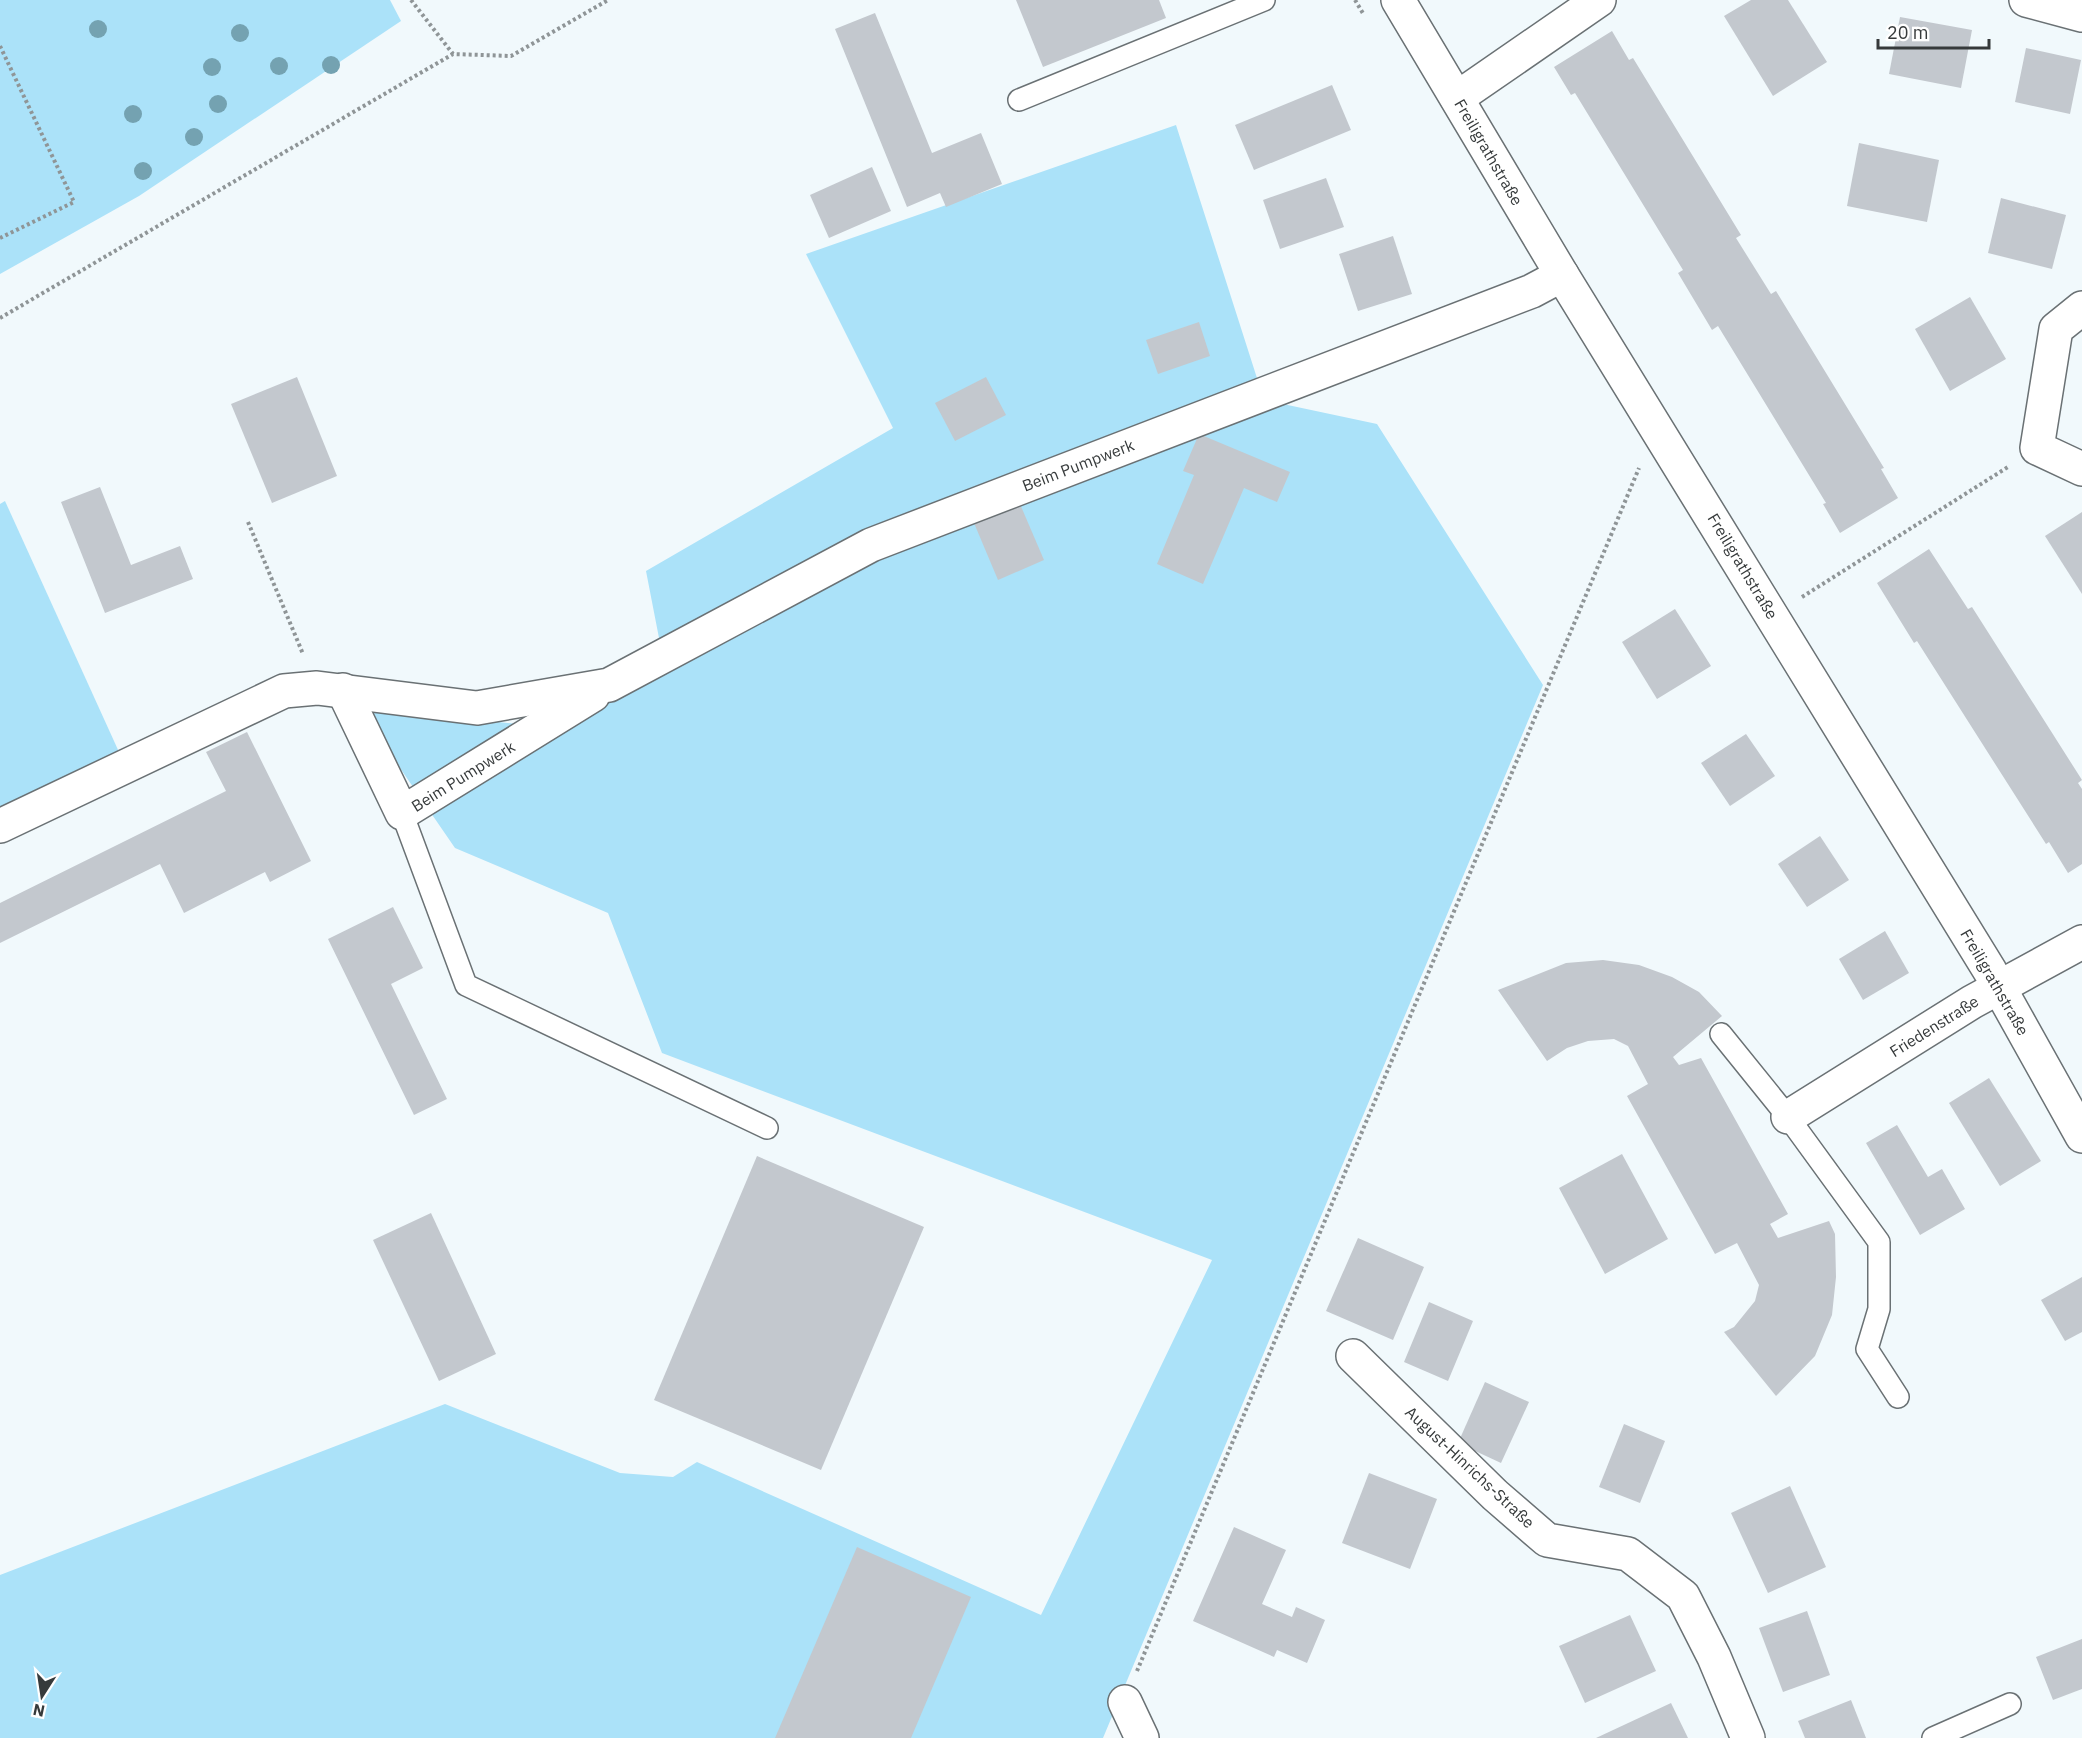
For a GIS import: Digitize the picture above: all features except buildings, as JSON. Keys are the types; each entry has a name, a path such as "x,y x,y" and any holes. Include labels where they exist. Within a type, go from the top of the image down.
{"street":[{"name":"Freiligrathstraße","path":"1398,0 1562,274 1661,432 1999,987 2082,1136"},
{"path":"1457,98 1599,0"},
{"path":"2026,0 2082,15"},
{"name":"Beim Pumpwerk","path":"330,689 402,813 609,685 871,545 1532,291 1562,274"},
{"path":"2082,308 2056,329 2037,448 2082,469"},
{"name":"Beim Pumpwerk","path":"0,826 284,690 330,689 477,708 609,685"},
{"name":"Friedenstraße","path":"1788,1117 1999,987 2082,942"},
{"name":"August-Hinrichs-Straße","path":"1353,1356 1495,1495 1547,1540 1628,1554 1683,1596 1714,1657 1748,1738"},
{"path":"1125,1702 1142,1738"}],"lane":[{"path":"1019,100 1264,0"},
{"path":"402,813 466,985 767,1128"},
{"path":"1721,1034 1788,1117 1879,1242 1879,1309 1867,1350 1898,1397"},
{"path":"1933,1738 2010,1704"}],"path":[{"path":"411,0 453,54"},
{"path":"0,318 453,54 511,56 609,0"},
{"path":"0,46 74,202 0,238"},
{"path":"1125,1702 1640,466 1661,432"},
{"path":"1773,615 2037,448"},
{"path":"248,522 330,689"}],"shaded area":[{"path":"0,0 390,0 401,21 139,196 0,274"},
{"path":"1176,125 1264,400 1377,424 1543,685 1103,1738 0,1738 0,1575 445,1404 620,1473 673,1477 697,1462 1041,1615 1212,1260 662,1053 608,913 455,848 358,707 518,724 659,638 646,571 893,428 806,254"},
{"path":"5,501 119,752 0,809 0,504"}]}
